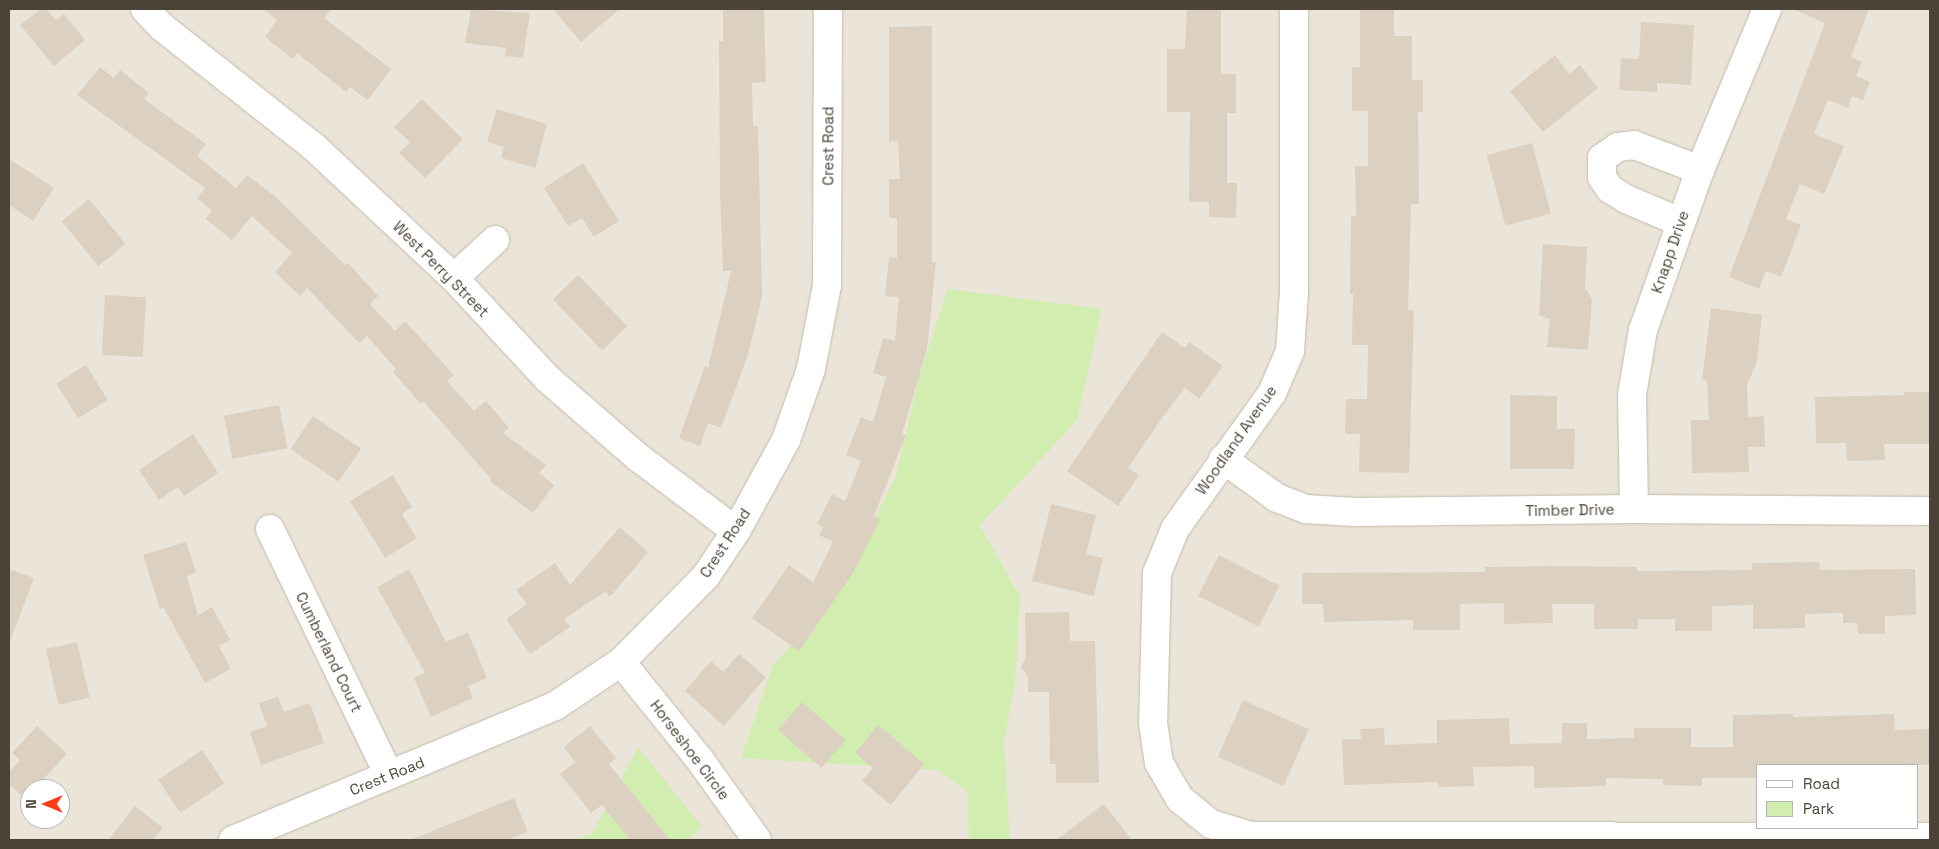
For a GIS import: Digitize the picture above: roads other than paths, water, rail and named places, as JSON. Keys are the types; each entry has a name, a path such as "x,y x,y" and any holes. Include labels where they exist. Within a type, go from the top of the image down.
{"street":[{"name":"West Perry Street","path":"145,9 162,27 314,147 454,278 548,379 639,458 736,531"},
{"name":"Crest Road","path":"233,840 555,706 621,662 706,576 736,531 786,440 811,370 827,285 828,9"},
{"name":"Woodland Avenue","path":"1294,9 1294,292 1290,352 1272,393 1223,459 1175,529 1157,573 1154,723 1159,763 1180,799 1210,824 1251,836 1930,837"},
{"name":"Knapp Drive","path":"1634,509 1632,395 1643,330 1700,170 1767,9"},
{"path":"1680,222 1626,199 1610,189 1602,177 1602,158 1618,146 1634,145 1700,170"},
{"path":"454,278 495,240"},
{"name":"Timber Drive","path":"1223,459 1277,498 1306,508 1354,512 1634,509 1930,511"},
{"name":"Cumberland Court","path":"270,529 389,776"},
{"name":"Horseshoe Circle","path":"621,662 700,760 757,840"}]}
